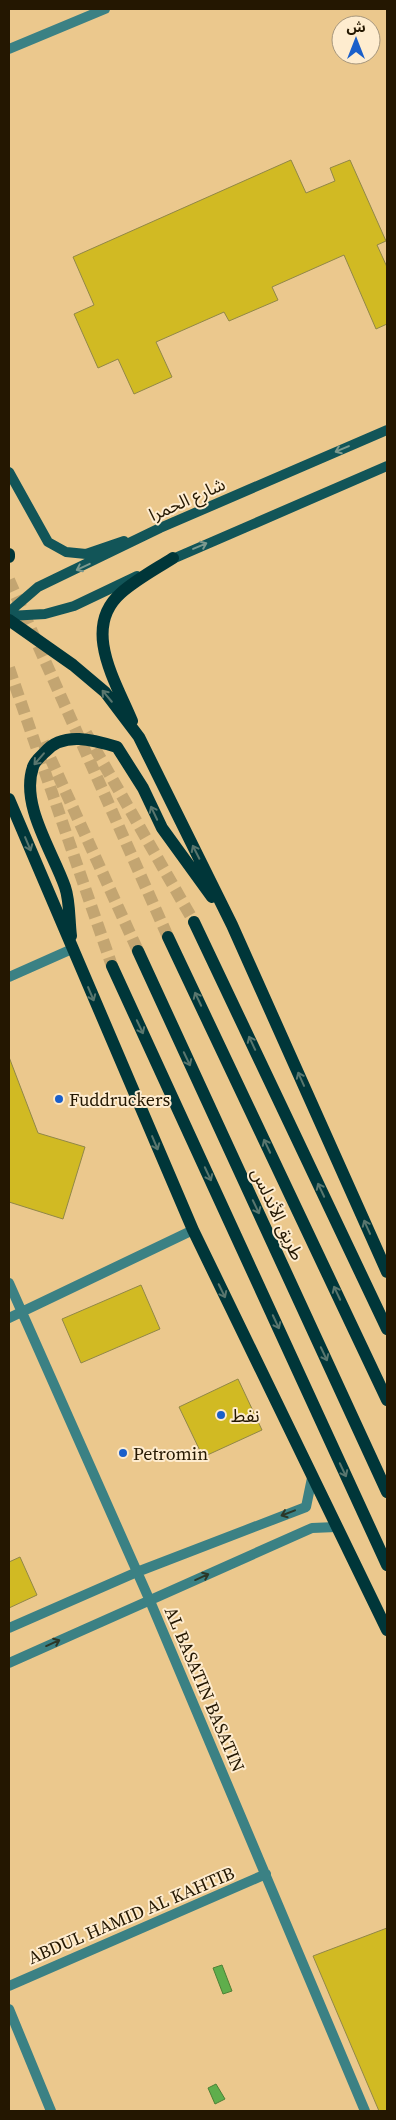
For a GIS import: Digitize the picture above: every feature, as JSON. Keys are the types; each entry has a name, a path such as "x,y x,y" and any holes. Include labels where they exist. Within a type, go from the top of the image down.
{"main road":[{"name":"شارع الحمرا","path":"9,612 38,587 160,528 387,430"},
{"path":"9,616 46,614 74,606 173,558 387,466"},
{"path":"9,472 48,542 66,552 86,554 160,528"},
{"path":"173,558 121,593 107,611 101,632 105,656 139,737 232,925 387,1272"},
{"path":"9,620 73,665 105,692 139,737"},
{"path":"72,949 66,888 38,825 30,793 33,766 47,749 63,741 88,738 117,747 142,788 162,828 232,925"},
{"path":"9,799 193,1230 387,1630"},
{"path":"194,922 387,1329"},
{"name":"طريق الأندلس","path":"168,936 387,1400"},
{"name":"طريق الأندلس","path":"138,952 387,1492"},
{"path":"112,966 387,1565"}],"street":[{"path":"9,49 105,9"},
{"path":"9,977 72,949"},
{"path":"9,1318 193,1230"},
{"name":"AL BASATIN BASATIN","path":"9,1282 150,1601 365,2111"},
{"path":"9,1628 137,1572 306,1507 312,1478"},
{"path":"9,1662 312,1528 336,1527"},
{"name":"ABDUL HAMID AL KAHTIB","path":"9,1986 266,1874"},
{"path":"9,2009 51,2111"}],"shaded area":[{"path":"222,1965 232,1991 223,1994 213,1968"},
{"path":"216,2084 225,2099 215,2104 208,2088"}],"building":[{"path":"291,160 306,193 335,181 330,168 350,160 386,241 377,245 387,267 387,324 376,329 344,255 272,287 278,300 229,321 224,312 156,342 172,377 134,394 118,359 98,368 74,314 94,305 73,257"},
{"path":"9,1057 38,1133 85,1147 63,1219 9,1202"},
{"path":"141,1285 160,1329 81,1363 62,1319"},
{"path":"238,1379 262,1430 203,1457 179,1407"},
{"path":"20,1557 37,1595 9,1608 9,1562"},
{"path":"387,1928 387,2111 379,2111 313,1956"}],"tunnel":[{"path":"9,580 168,937"},
{"path":"9,668 112,966"},
{"path":"86,733 194,922"},
{"path":"43,742 138,951"}],"place":[{"name":"Fuddruckers","path":"59,1099"},
{"name":"نفط","path":"221,1415"},
{"name":"Petromin","path":"123,1453"}]}
